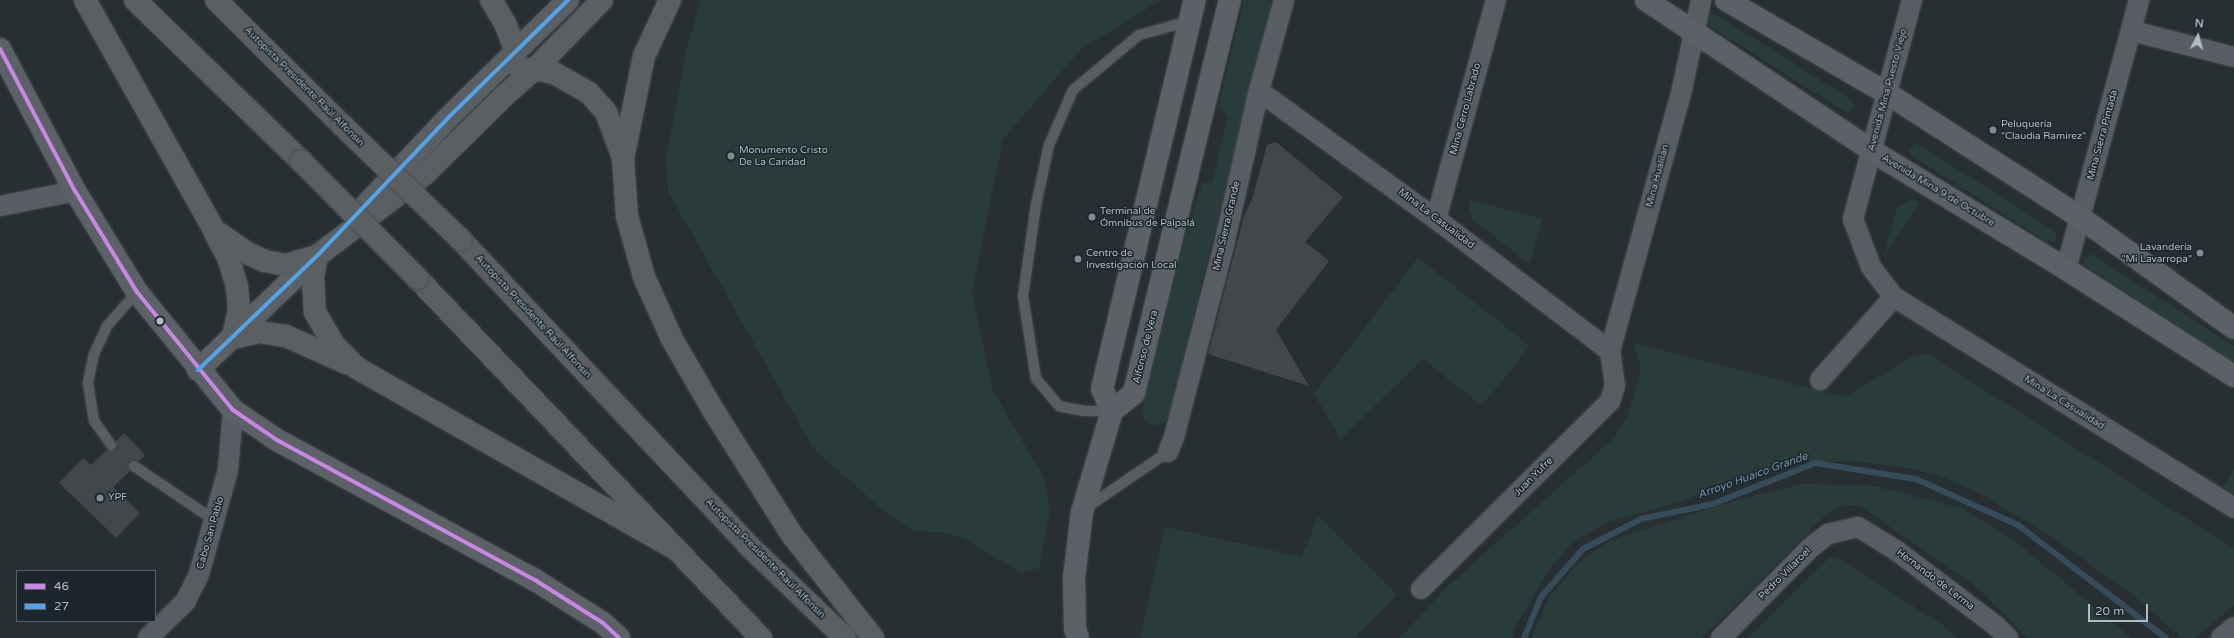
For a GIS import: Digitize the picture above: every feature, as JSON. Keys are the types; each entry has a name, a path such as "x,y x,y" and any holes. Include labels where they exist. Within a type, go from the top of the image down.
{"highway":[{"path":"85,0 228,257 237,287 240,309 233,338 260,332 286,336 357,368 675,549"},
{"path":"135,0 301,161 417,278 761,638"},
{"name":"Autopista Presidente Raúl Alfonsín","path":"216,0 461,240 748,545 845,638"},
{"path":"670,0 644,56 623,158 627,216 634,246 644,277 672,339 713,410 792,535 873,638"},
{"path":"214,230 249,254 265,261 286,265 317,256 313,277 315,312 334,345 357,368"}],"main road":[{"path":"491,0 505,23 514,61 504,96"},
{"path":"317,256 449,117 487,81 514,61 568,0"},
{"path":"317,256 425,174 504,96 535,69 602,0"},
{"path":"514,61 535,69 568,78 589,93 606,112 623,158"}],"street":[{"path":"1078,638 1075,629 1074,578 1082,512 1112,411 1102,389 1195,0"},
{"name":"Alfonso de Vera","path":"1112,411 1134,394 1230,0"},
{"name":"Mina Sierra Grande","path":"1168,452 1174,437 1223,249 1258,91 1284,0"},
{"name":"Mina Cerro Labrado","path":"1436,218 1496,0"},
{"name":"Avenida Mina 9 de Octubre","path":"1646,0 1694,30 1872,151 2066,269 2234,376"},
{"name":"Mina Hualilan","path":"1610,351 1682,89 1701,0"},
{"path":"1726,0 1886,92 2081,218 2234,328"},
{"name":"Avenida Mina Puesto Viejo","path":"1894,297 1870,267 1853,219 1912,0"},
{"name":"Mina Sierra Pintada","path":"2066,269 2132,31 2139,0"},
{"path":"2132,31 2234,57"},
{"path":"0,49 75,192 137,292 198,370 233,410 277,440 535,580 603,623 619,638"},
{"name":"Mina La Casualidad","path":"1258,91 1436,218 1610,351"},
{"path":"0,206 75,192"},
{"path":"198,370 317,256"},
{"path":"1820,380 1894,297"},
{"name":"Mina La Casualidad","path":"1894,297 2234,508"},
{"name":"Juan Yufre","path":"1421,589 1610,401 1615,386 1610,351"},
{"name":"Cabo San Pablo","path":"148,638 185,602 199,574 228,470 233,410"},
{"name":"Pedro Villaroel","path":"1721,638 1810,548 1828,534 1858,527"},
{"name":"Hernando de Lerma","path":"1858,527 1897,551 1996,626 2008,638"},
{"path":"2221,638 2234,627"}],"lane":[{"path":"1112,411 1084,411 1059,406 1036,379 1023,296 1036,205 1049,145 1073,90 1139,35 1190,21"},
{"path":"111,445 94,421 88,382 94,354 107,326 137,292"},
{"path":"1082,512 1168,452"},
{"path":"134,466 214,520"}],"green space":[{"path":"701,0 1161,0 1081,49 1003,139 972,293 993,391 1044,478 1050,508 1039,568 1021,573 967,540 946,533 912,530 885,512 813,448 668,191 666,159 687,48"},
{"path":"1244,0 1273,0 1168,418 1164,423 1152,426 1143,417 1142,411 1185,236 1202,183 1212,182 1228,117 1219,105"},
{"path":"1708,12 1715,14 1852,100 1854,107 1848,112 1844,111 1708,25 1705,22"},
{"path":"1916,143 2055,231 2057,235 2055,242 2048,242 1912,156 1908,150"},
{"path":"1913,199 1919,203 1884,257 1897,207"},
{"path":"1470,200 1542,219 1530,264 1473,220 1468,206"},
{"path":"2091,254 2234,346 2234,362 2087,267 2083,260"},
{"path":"1418,258 1530,346 1482,406 1423,359 1341,439 1314,394"},
{"path":"1633,343 1845,397 1915,355 1928,354 2234,549 2234,605 2195,638 2182,638 2137,598 2051,536 1983,495 1940,476 1908,468 1854,461 1798,462 1735,478 1685,500 1605,523 1571,544 1548,571 1515,627 1512,638 1400,638 1446,588 1615,437 1627,417 1639,380 1641,368"},
{"path":"2234,469 2234,494 2223,487"},
{"path":"1803,484 1874,486 1961,508 2014,540 2131,638 2027,638 1981,590 1860,506 1845,505 1829,512 1702,638 1532,638 1548,599 1576,565 1611,540 1744,498"},
{"path":"1318,516 1397,595 1354,638 1140,638 1165,527 1302,557"},
{"path":"1829,558 1838,558 1941,624 1958,638 1747,638"}],"building":[{"path":"1276,142 1343,197 1305,242 1329,261 1276,330 1309,386 1208,354 1244,216 1252,199 1267,145"},
{"name":"YPF","path":"124,433 145,455 139,461 134,460 129,462 130,471 113,487 140,513 116,538 59,483 83,458 91,465 107,450 115,450 116,441"}],"waterway":[{"name":"Arroyo Huaico Grande","path":"1524,638 1541,597 1583,549 1641,519 1713,504 1815,463 1916,479 2018,525 2166,638"}],"transit line":[{"name":"27","path":"198,370 317,256 449,117 568,0"},
{"name":"46","path":"0,49 75,191 137,292 233,410 277,440 535,580 603,623 619,638"}],"place":[{"name":"Peluquería \"Claudia Ramírez\"","path":"1993,130"},
{"name":"Monumento Cristo De La Caridad","path":"731,156"},
{"name":"Terminal de Ómnibus de Palpalá","path":"1092,217"},
{"name":"Lavandería \"Mi Lavarropa\"","path":"2200,253"},
{"name":"Centro de Investigación Local","path":"1078,259"},
{"name":"YPF","path":"100,498"}]}
